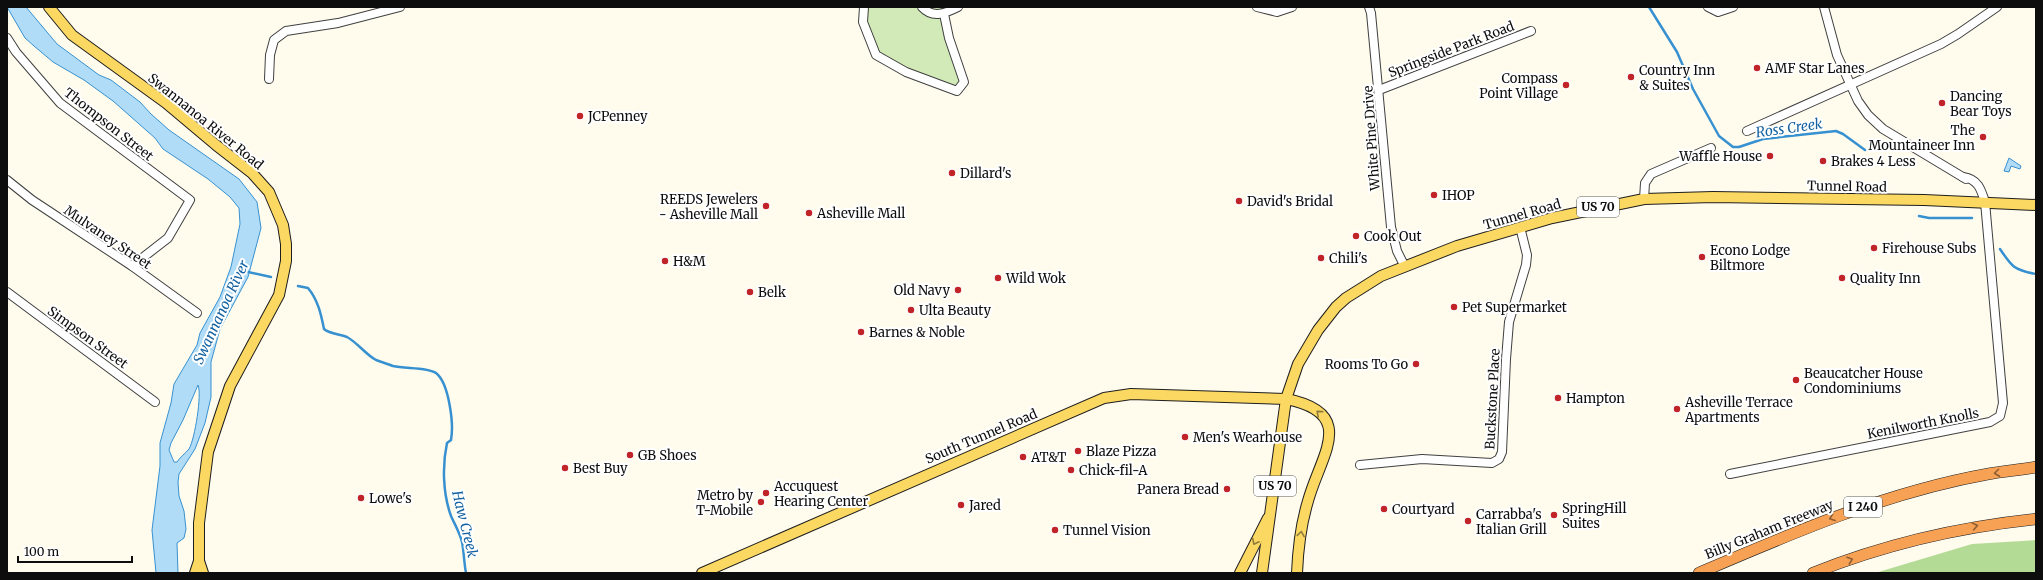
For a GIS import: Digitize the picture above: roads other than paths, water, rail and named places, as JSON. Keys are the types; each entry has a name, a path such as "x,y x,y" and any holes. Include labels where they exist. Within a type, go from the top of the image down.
{"highway":[{"name":"Billy Graham Freeway","path":"1699,573 1812,526 1872,504 1929,487 1988,474 2036,468"},
{"path":"1813,573 1884,548 1936,534 1988,524 2036,519"}],"main road":[{"name":"Swannanoa River Road","path":"49,7 72,36 166,103 252,173 269,192 283,225 286,244 286,261 280,296 230,386 208,452 199,523 199,561 195,573"},
{"name":"Tunnel Road","path":"1262,573 1286,399 1298,364 1324,320 1346,298 1381,276 1404,265 1458,246 1520,227 1582,210 1644,199 1713,197 1985,201 2036,205"},
{"name":"South Tunnel Road","path":"702,573 1104,398 1119,394 1286,399 1309,406 1321,414 1330,430 1330,439 1314,482 1303,521 1297,573"},
{"path":"1240,573 1254,542 1271,513"},
{"name":"Swannanoa River Road","path":"199,561 204,573"}],"street":[{"path":"269,79 270,55 274,40 286,30 338,23 400,7"},
{"path":"864,7 863,22 876,55 906,72 957,91 964,82 949,38 944,14"},
{"path":"922,7 937,15 944,14 958,7"},
{"path":"1257,7 1277,12 1292,7"},
{"name":"White Pine Drive","path":"1369,7 1371,13 1379,90 1391,227 1397,251 1404,265"},
{"path":"1708,7 1718,12 1733,7"},
{"path":"1824,7 1837,55 1858,101 1883,129 1963,177 1978,184 1985,201"},
{"path":"1747,131 1941,44 1997,7"},
{"name":"Springside Park Road","path":"1379,90 1531,31"},
{"name":"Thompson Street","path":"7,38 16,52 60,103 190,200 168,238 132,266"},
{"path":"1644,199 1645,182 1651,174 1711,148"},
{"name":"Mulvaney Street","path":"7,180 32,200 132,266 197,313"},
{"name":"Kenilworth Knolls","path":"1730,474 1983,424 2000,416 2003,403 1985,201"},
{"name":"Buckstone Place","path":"1360,465 1422,459 1492,463 1499,459 1502,452 1509,322 1526,264 1526,255 1520,227"},
{"name":"Simpson Street","path":"7,292 156,402"}],"water":[{"name":"Swannanoa River","path":"7,7 26,7 57,44 99,75 111,80 140,102 169,130 239,179 257,202 261,228 248,277 220,329 211,362 211,397 205,423 195,449 179,474 179,496 184,511 186,529 184,538 177,543 178,573 156,573 152,530 160,466 160,443 171,403 174,384 197,345 200,333 220,297 231,267 240,224 239,208 230,197 208,179 163,149 155,138 113,101 84,80 53,62 25,38","holes":["198,385 199,390 194,436 189,449 177,462 174,462 169,450 171,443"]},
{"path":"2009,158 2021,166 2020,169 2011,166 2009,172 2004,171"}],"waterway":[{"name":"Ross Creek","path":"1649,7 1677,52 1693,89 1719,136 1733,147 1739,147 1763,139 1836,131 1843,134 1865,150"},
{"name":"Ross Creek","path":"1919,216 1929,218 1972,218"},
{"name":"Ross Creek","path":"2000,249 2014,267 2036,274"},
{"name":"Haw Creek","path":"248,272 271,277"},
{"name":"Haw Creek","path":"298,286 308,288 314,297 319,307 324,329 326,331 347,337 376,360 393,366 432,371 440,378 444,385 450,404 452,424 451,440 447,443 444,461 446,499 451,516 462,542 466,573"}],"place":[{"name":"AMF Star Lanes","path":"1757,68"},
{"name":"Country Inn & Suites","path":"1631,77"},
{"name":"Compass Point Village","path":"1566,85"},
{"name":"Dancing Bear Toys","path":"1942,103"},
{"name":"JCPenney","path":"580,116"},
{"name":"The Mountaineer Inn","path":"1983,137"},
{"name":"Waffle House","path":"1770,156"},
{"name":"Brakes 4 Less","path":"1823,161"},
{"name":"Dillard's","path":"952,173"},
{"name":"IHOP","path":"1434,195"},
{"name":"David's Bridal","path":"1239,201"},
{"name":"REEDS Jewelers - Asheville Mall","path":"766,206"},
{"name":"Asheville Mall","path":"809,213"},
{"name":"Cook Out","path":"1356,236"},
{"name":"Firehouse Subs","path":"1874,248"},
{"name":"Econo Lodge Biltmore","path":"1702,257"},
{"name":"Chili's","path":"1321,258"},
{"name":"H&M","path":"665,261"},
{"name":"Wild Wok","path":"998,278"},
{"name":"Quality Inn","path":"1842,278"},
{"name":"Old Navy","path":"958,290"},
{"name":"Belk","path":"750,292"},
{"name":"Pet Supermarket","path":"1454,307"},
{"name":"Ulta Beauty","path":"911,310"},
{"name":"Barnes & Noble","path":"861,332"},
{"name":"Rooms To Go","path":"1416,364"},
{"name":"Beaucatcher House Condominiums","path":"1796,380"},
{"name":"Hampton","path":"1558,398"},
{"name":"Asheville Terrace Apartments","path":"1677,409"},
{"name":"Men's Wearhouse","path":"1185,437"},
{"name":"Blaze Pizza","path":"1078,451"},
{"name":"GB Shoes","path":"630,455"},
{"name":"AT&T","path":"1023,457"},
{"name":"Best Buy","path":"565,468"},
{"name":"Chick-fil-A","path":"1071,470"},
{"name":"Panera Bread","path":"1227,489"},
{"name":"Accuquest Hearing Center","path":"766,493"},
{"name":"Lowe's","path":"361,498"},
{"name":"Metro by T-Mobile","path":"761,502"},
{"name":"Jared","path":"961,505"},
{"name":"Courtyard","path":"1384,509"},
{"name":"SpringHill Suites","path":"1554,515"},
{"name":"Carrabba's Italian Grill","path":"1468,521"},
{"name":"Tunnel Vision","path":"1055,530"}]}
